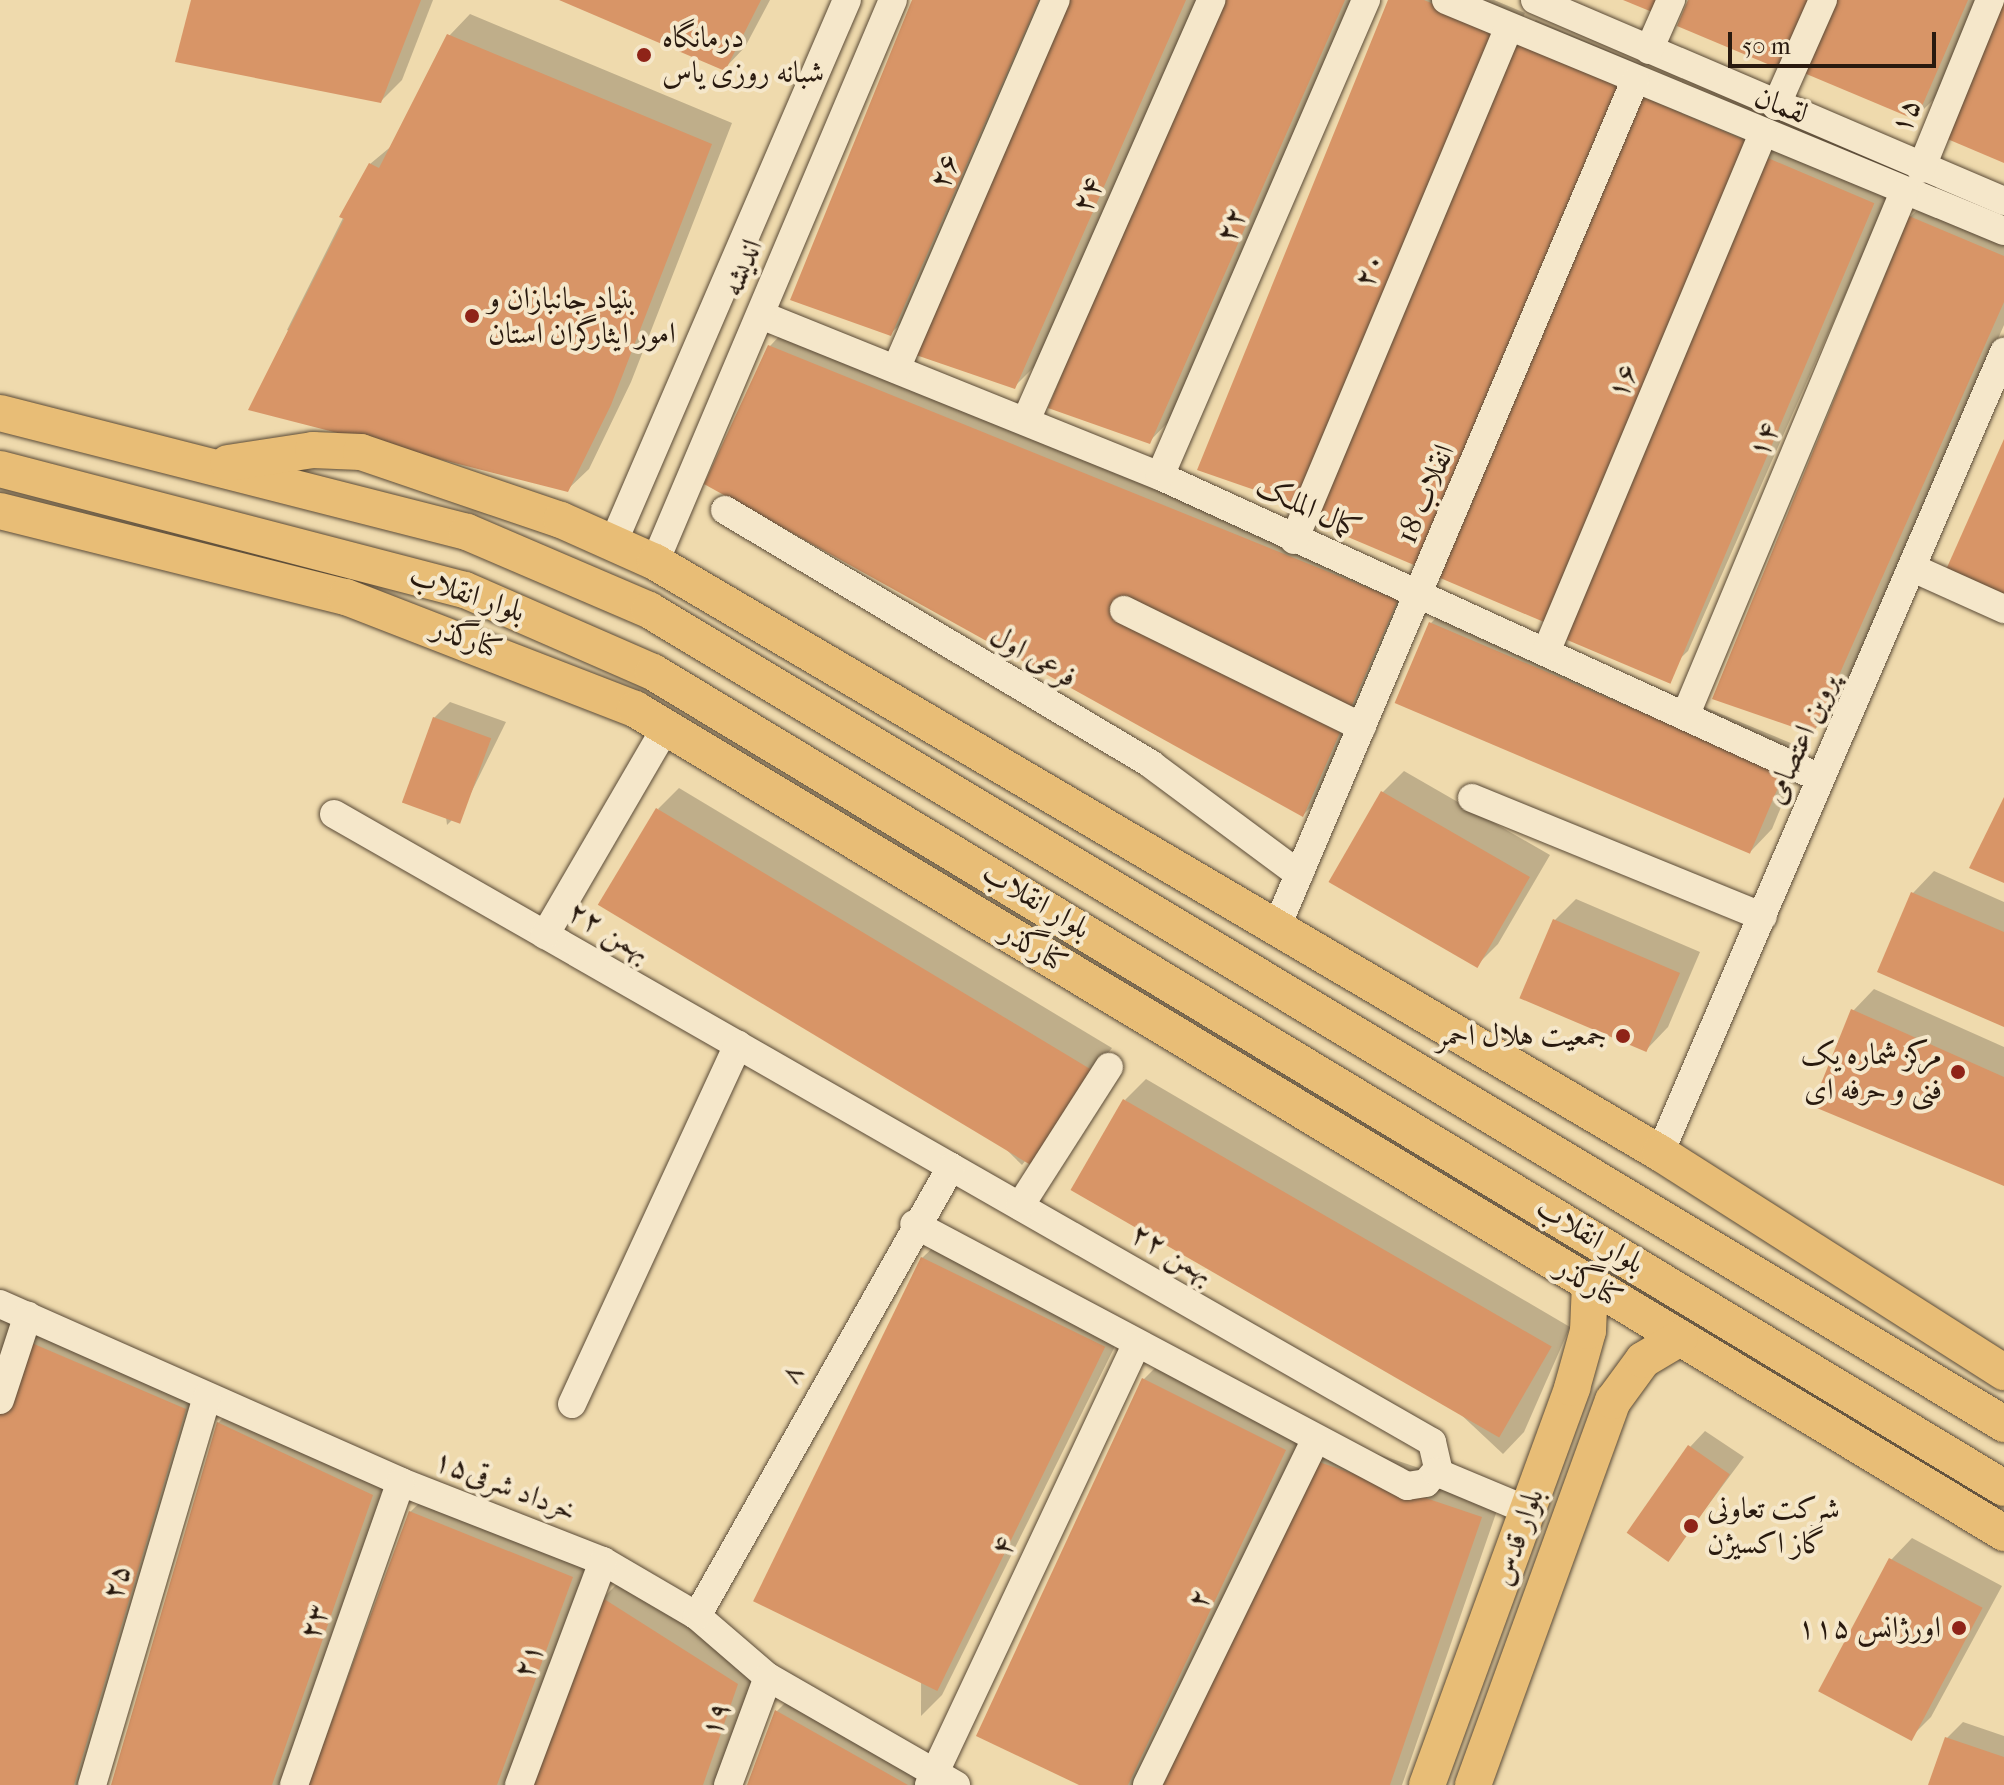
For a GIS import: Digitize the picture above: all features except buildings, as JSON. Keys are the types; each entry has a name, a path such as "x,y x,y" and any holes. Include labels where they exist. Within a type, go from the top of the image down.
{"main road":[{"name":"بلوار انقلاب","path":"0,413 467,532 558,568 738,660 1992,1417"},
{"path":"210,465 313,450 361,452 613,543 655,562 1275,931 1660,1153 2002,1370 1992,1417"},
{"name":"بلوار انقلاب","path":"0,469 346,554 563,628 725,713 2004,1488"},
{"name":"کنارگذر","path":"0,511 346,597 545,668 666,727 2004,1533"},
{"path":"959,855 986,810"},
{"path":"1305,1111 1327,1076"},
{"name":"بلوار قدس","path":"1427,1785 1582,1354 1590,1284"},
{"name":"بلوار قدس","path":"1473,1785 1613,1401 1643,1360 1680,1338"},
{"path":"1931,1489 1948,1454"},
{"path":"1527,1510 1567,1527"}],"street":[{"name":"اندیشه","path":"613,543 847,0"},
{"name":"اندیشه","path":"655,562 893,0"},
{"name":"۲۶","path":"896,369 1056,0"},
{"name":"۲۴","path":"1027,418 1211,0"},
{"name":"۲۲","path":"1160,476 1366,0"},
{"name":"لقمان","path":"1446,0 1762,136 1913,181 2004,201"},
{"name":"لقمان","path":"1535,0 1776,106 2004,231"},
{"path":"1649,50 1671,0"},
{"path":"1776,106 1823,0"},
{"name":"۱۵","path":"1913,181 1990,0"},
{"name":"۲۰","path":"1294,540 1509,27"},
{"path":"827,47 866,62"},
{"name":"انقلاب 18","path":"1275,931 1420,598 1635,81"},
{"name":"۱۶","path":"1546,652 1762,136"},
{"name":"۱۴","path":"1686,714 1913,181"},
{"name":"کمال الملک","path":"761,315 1027,418 1160,476 1420,598 1686,714 1820,778"},
{"name":"پروین اعتصامی","path":"1660,1153 1820,778 1915,569 2004,352"},
{"path":"628,510 642,529 670,528"},
{"name":"فرعی اول","path":"725,510 1152,765 1299,874"},
{"path":"1915,569 2004,609"},
{"path":"1124,610 1362,727"},
{"path":"545,935 666,727"},
{"path":"1472,798 1763,917"},
{"name":"۲۲ بهمن","path":"334,814 1432,1442 1440,1451 1436,1472"},
{"path":"572,1404 738,1045"},
{"path":"1020,1206 1109,1067"},
{"name":"۸","path":"697,1616 914,1224 951,1167"},
{"path":"914,1224 1135,1347 1314,1442 1407,1486 1436,1472 1527,1510"},
{"name":"۱۵خرداد شرقی","path":"0,1304 401,1482 603,1561 697,1616 768,1677 939,1781"},
{"path":"0,1400 28,1315"},
{"name":"۴","path":"939,1781 1135,1347"},
{"name":"۲۵","path":"92,1785 207,1398"},
{"name":"۲","path":"1147,1785 1314,1442"},
{"name":"۲۳","path":"294,1785 401,1482"},
{"name":"۲۱","path":"519,1785 603,1561"},
{"name":"۱۹","path":"728,1785 768,1677"}],"place":[{"name":"درمانگاه شبانه روزی یاس","path":"644,55"},
{"name":"بنیاد جانبازان و امور ایثارگران استان","path":"472,316"},
{"name":"جمعیت هلال احمر","path":"1623,1036"},
{"name":"مرکز شماره یک فنی و حرفه ای","path":"1958,1072"},
{"name":"شرکت تعاونی گاز اکسیژن","path":"1691,1526"},
{"name":"اورژانس ۱۱۵","path":"1959,1628"}]}
